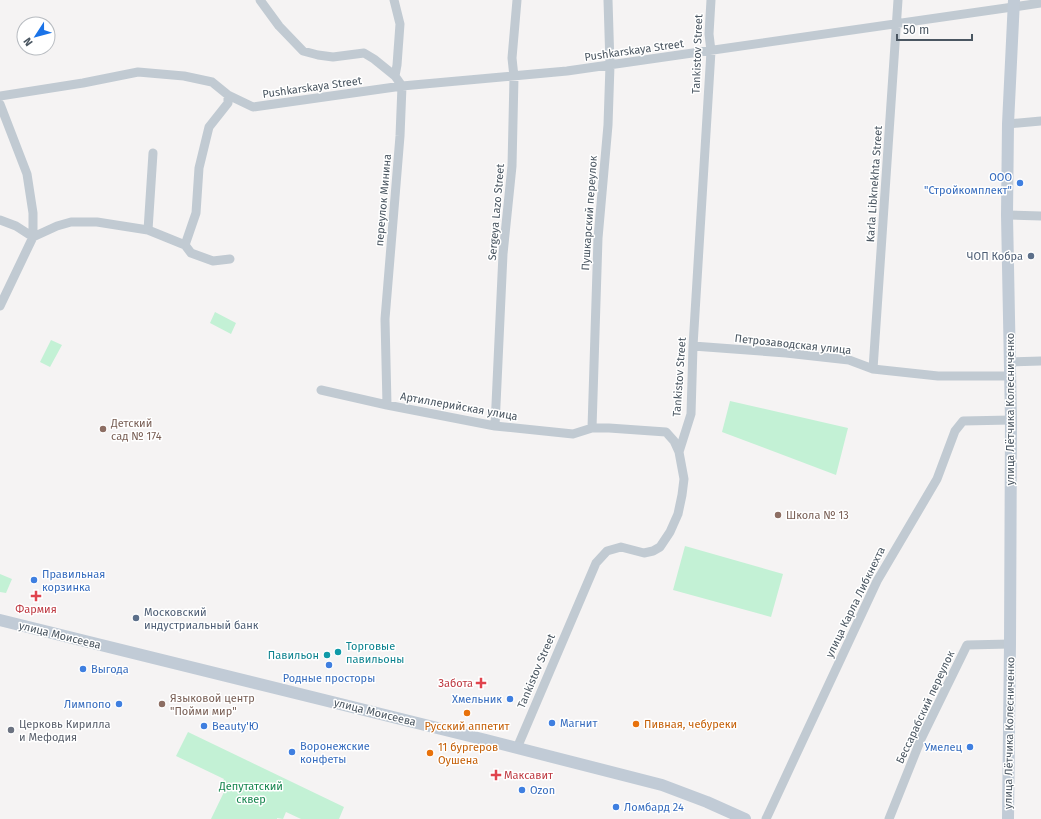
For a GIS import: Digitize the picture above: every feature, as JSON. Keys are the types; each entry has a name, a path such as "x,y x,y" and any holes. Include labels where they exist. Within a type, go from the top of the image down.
{"street":[{"path":"260,0 279,26 303,51 318,56 333,57 364,53 395,76 402,86"},
{"path":"394,0 400,24 395,76"},
{"name":"Sergeya Lazo Street","path":"495,426 503,254 512,166 514,77 512,58 517,0"},
{"name":"Пушкарский переулок","path":"592,428 598,238 608,125 610,65 608,0"},
{"name":"Tankistov Street","path":"517,748 596,563 607,551 621,547 644,553 653,551 660,547 670,532 678,514 684,479 679,452 691,414 693,346 711,51 709,34 711,0"},
{"name":"Karla Libknekhta Street","path":"873,369 898,0"},
{"name":"Pushkarskaya Street","path":"228,95 252,107 402,86 567,71 896,24 1014,3 1041,4"},
{"name":"улица Лётчика Колесниченко","path":"1008,819 1011,420 1007,215 1008,124 1014,3"},
{"path":"0,96 83,83 138,72 184,76 212,82 228,95 228,103 209,127 199,168 196,213 185,245"},
{"name":"переулок Минина","path":"387,405 385,319 400,136 402,86"},
{"path":"0,104 27,174 33,213 33,237 0,306"},
{"path":"1008,124 1041,120"},
{"path":"148,230 153,153"},
{"path":"1007,215 1041,216"},
{"path":"0,220 16,226 33,237"},
{"path":"33,237 57,226 71,222 97,222 148,230 185,245 191,253 213,261 230,259"},
{"name":"Петрозаводская улица","path":"693,346 786,353 849,360 873,369 938,376 1010,376"},
{"path":"1010,362 1041,361"},
{"name":"Артиллерийская улица","path":"321,390 387,405 495,426 573,434 592,428 666,432 674,441 679,452"},
{"name":"улица Карла Либкнехта","path":"766,819 877,581 937,479 954,431 963,421 1011,420"},
{"name":"улица Моисеева","path":"0,620 662,785 707,802 745,819"},
{"name":"Бессарабский переулок","path":"889,819 921,739 967,645 1010,644"}],"green space":[{"path":"215,312 236,323 231,334 210,323"},
{"path":"51,340 62,345 50,367 40,362"},
{"path":"730,401 848,428 836,475 722,432"},
{"path":"685,546 783,574 771,617 673,590"},
{"path":"0,574 12,579 6,593 0,592"},
{"name":"Депутатский сквер","path":"188,732 344,807 339,819 301,819 286,812 283,819 211,819 224,792 219,789 224,779 176,756"}],"place":[{"name":"ООО \"Стройкомплект\"","path":"1020,183"},
{"name":"ЧОП Кобра","path":"1031,256"},
{"name":"Детский сад № 174","path":"103,429"},
{"name":"Школа № 13","path":"778,515"},
{"name":"Правильная корзинка","path":"34,580"},
{"name":"Фармия","path":"36,596"},
{"name":"Московский индустриальный банк","path":"136,618"},
{"name":"Торговые павильоны","path":"338,652"},
{"name":"Павильон","path":"327,655"},
{"name":"Родные просторы","path":"329,665"},
{"name":"Выгода","path":"83,669"},
{"name":"Забота","path":"481,683"},
{"name":"Хмельник","path":"510,699"},
{"name":"Лимпопо","path":"119,704"},
{"name":"Языковой центр \"Пойми мир\"","path":"162,704"},
{"name":"Русский аппетит","path":"467,713"},
{"name":"Магнит","path":"552,723"},
{"name":"Пивная, чебуреки","path":"636,724"},
{"name":"Beauty'Ю","path":"204,726"},
{"name":"Церковь Кирилла и Мефодия","path":"11,730"},
{"name":"Умелец","path":"970,747"},
{"name":"Воронежские конфеты","path":"292,752"},
{"name":"11 бургеров Оушена","path":"430,753"},
{"name":"Максавит","path":"496,775"},
{"name":"Ozon","path":"522,790"},
{"name":"Ломбард 24","path":"616,807"}]}
